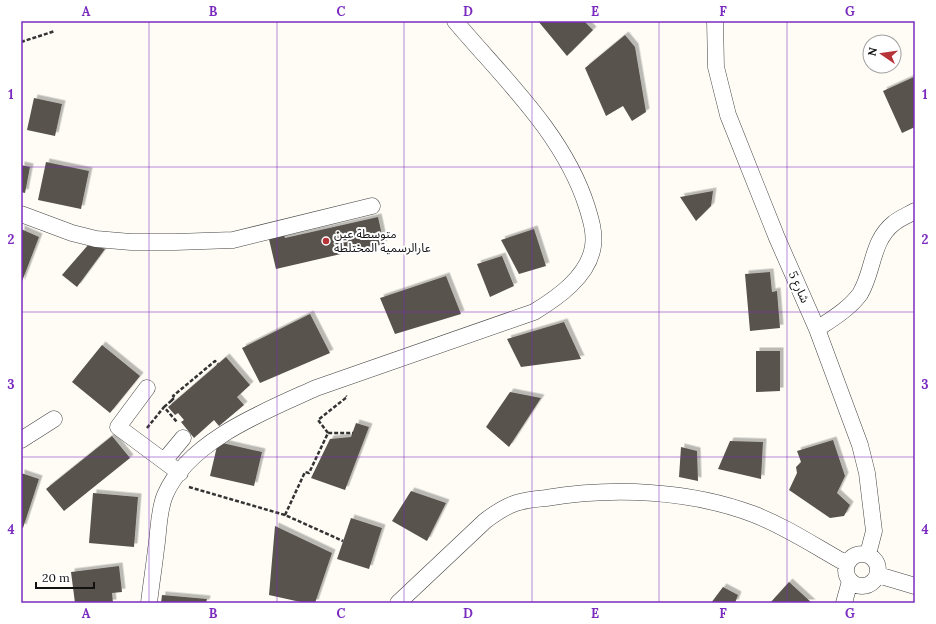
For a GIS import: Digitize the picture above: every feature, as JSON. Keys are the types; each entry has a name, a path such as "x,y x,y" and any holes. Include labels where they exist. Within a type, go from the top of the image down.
{"street":[{"path":"149,603 160,512 165,494 195,454 216,438 286,402 335,381 534,312 564,290 585,267 590,256 593,240 591,219 584,196 573,173 539,119 455,21"},
{"name":"شارع 5","path":"715,21 716,66 728,115 777,238 818,329 860,445 867,473 874,531 868,554"},
{"path":"21,214 72,233 96,239 132,242 175,242 233,240 372,206"},
{"path":"818,329 840,313 856,298 865,282 882,236 894,223 915,211"},
{"path":"147,388 118,427 164,461 176,478"},
{"path":"21,440 54,419"},
{"path":"164,461 180,431"},
{"path":"398,603 485,521 499,510 516,503 565,495 638,493 683,497 720,504 771,521 847,564"},
{"path":"859,554 868,554 875,559 878,566 878,575 873,582 866,586 857,585 850,580 847,573 847,564 852,557 859,554"},
{"path":"878,575 915,586"},
{"path":"844,603 850,580"}],"path":[{"path":"21,42 55,31"},
{"path":"145,431 164,407 172,402 175,397 173,396 215,361 218,364"},
{"path":"328,433 318,420 347,397 335,381"},
{"path":"164,407 180,431"},
{"path":"328,433 353,433"},
{"path":"285,515 304,472 310,473 328,433"},
{"path":"176,478 285,515 343,541"}],"building":[{"path":"538,21 584,21 593,30 567,56"},
{"path":"625,35 635,47 646,112 632,121 623,106 606,116 585,68"},
{"path":"914,77 915,127 902,133 883,91"},
{"path":"34,98 62,104 55,136 27,130"},
{"path":"46,162 89,171 81,209 38,200"},
{"path":"21,165 30,167 25,193 21,192"},
{"path":"713,191 711,206 696,221 680,197"},
{"name":"متوسطة عين عارالرسمية المختلطة","path":"378,217 384,244 276,269 268,235 283,232 285,238"},
{"path":"21,229 39,237 21,284"},
{"path":"534,229 546,266 519,274 501,240"},
{"path":"89,244 105,249 77,287 62,275"},
{"path":"502,256 514,286 490,297 477,264"},
{"path":"770,272 772,292 777,291 780,328 750,331 745,274"},
{"path":"446,276 461,314 395,334 380,298"},
{"path":"310,314 330,353 260,383 242,348"},
{"path":"564,322 581,359 521,367 507,339"},
{"path":"102,345 140,376 110,413 72,382"},
{"path":"756,351 780,351 780,391 756,392"},
{"path":"226,357 250,385 237,397 244,405 219,426 214,420 194,438 181,422 184,420 178,413 175,415 168,407"},
{"path":"510,392 541,398 509,447 486,427"},
{"path":"356,423 369,427 345,490 311,478 330,439 351,437"},
{"path":"112,436 130,458 64,511 46,489"},
{"path":"833,440 845,476 837,493 850,505 844,516 830,518 789,490 797,473 796,467 801,462 797,451"},
{"path":"730,441 763,442 761,479 718,469"},
{"path":"218,442 262,452 254,486 210,476"},
{"path":"681,447 697,451 698,481 679,477"},
{"path":"21,473 39,479 23,528 21,527"},
{"path":"411,491 446,503 427,541 392,521"},
{"path":"93,493 138,497 134,547 89,543"},
{"path":"351,518 382,528 369,569 337,559"},
{"path":"275,526 332,553 315,603 305,603 269,595"},
{"path":"119,566 122,592 112,593 113,603 75,603 71,572"},
{"path":"789,582 812,603 770,603"},
{"path":"723,587 738,595 735,603 711,603"},
{"path":"162,595 207,599 206,603 161,603"}],"place":[{"name":"متوسطة عين عارالرسمية المختلطة","path":"326,241"}]}
